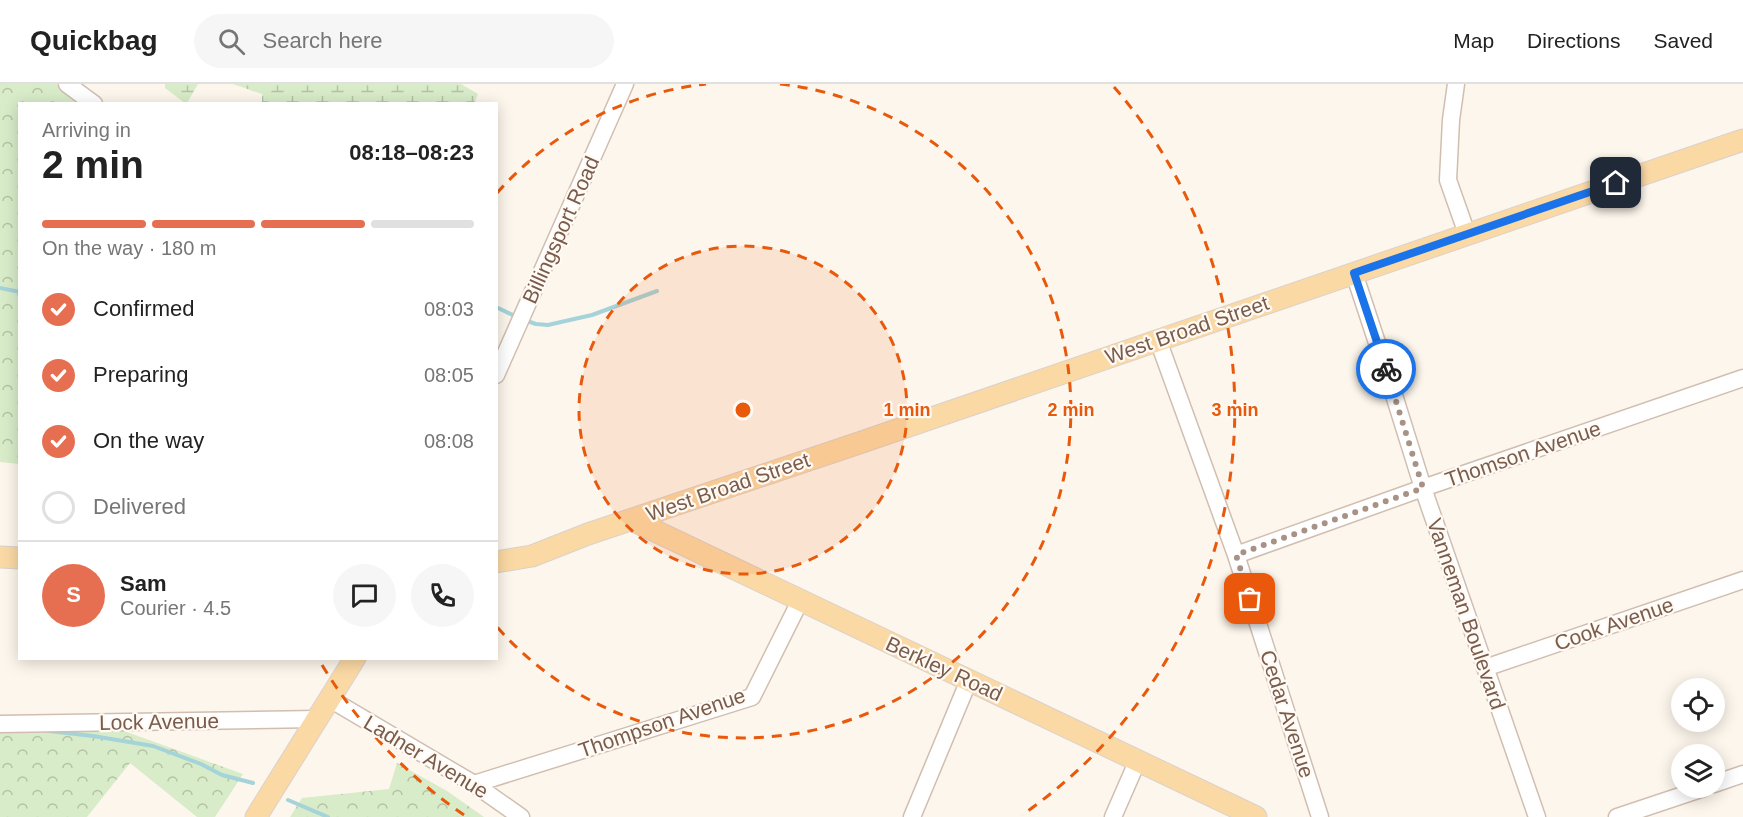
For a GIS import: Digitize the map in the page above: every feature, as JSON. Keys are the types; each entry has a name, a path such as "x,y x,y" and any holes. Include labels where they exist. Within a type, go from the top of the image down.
{"main road":[{"name":"West Broad Street","path":"498,561 532,556 588,534 1743,140"},
{"name":"Berkley Road","path":"632,520 1256,817"},
{"path":"0,557 18,558"},
{"path":"256,817 354,660"}],"street":[{"path":"67,84 91,102"},
{"name":"Billingsport Road","path":"498,371 625,84"},
{"path":"1456,84 1450,120 1448,180 1467,234"},
{"name":"Vanneman Boulevard","path":"1354,273 1423,488 1537,817"},
{"name":"Cedar Avenue","path":"1158,340 1236,555 1320,817"},
{"name":"Thomson Avenue","path":"1236,555 1743,378"},
{"name":"Cook Avenue","path":"1485,668 1743,580"},
{"name":"Thompson Avenue","path":"474,784 752,697 800,601"},
{"path":"912,817 969,681"},
{"name":"Ladner Avenue","path":"330,699 474,784 521,817"},
{"name":"Lock Avenue","path":"0,724 318,719"},
{"path":"1113,817 1137,762"},
{"path":"1725,780 1743,774"},
{"path":"1617,817 1674,798"}],"green space":[{"path":"0,84 56,84 80,102 18,102 18,464 0,462"},
{"path":"165,84 198,84 187,102 183,102 165,88"},
{"path":"233,84 461,84 478,94 475,102 262,102 262,94"},
{"path":"0,723 116,728 243,774 215,817 197,817 130,763 87,817 0,817"},
{"path":"397,763 447,791 484,817 290,817 302,798 389,789"}],"waterway":[{"path":"0,288 18,292"},
{"path":"524,320 548,325 592,315 657,291"},
{"path":"498,308 517,317"},
{"path":"49,731 153,746 201,764 222,775 253,783"},
{"path":"288,800 328,817"}],"way so far":[{"path":"1250,599 1236,555 1423,488 1386,369"}],"route":[{"path":"1386,369 1354,273 1616,183"}]}
